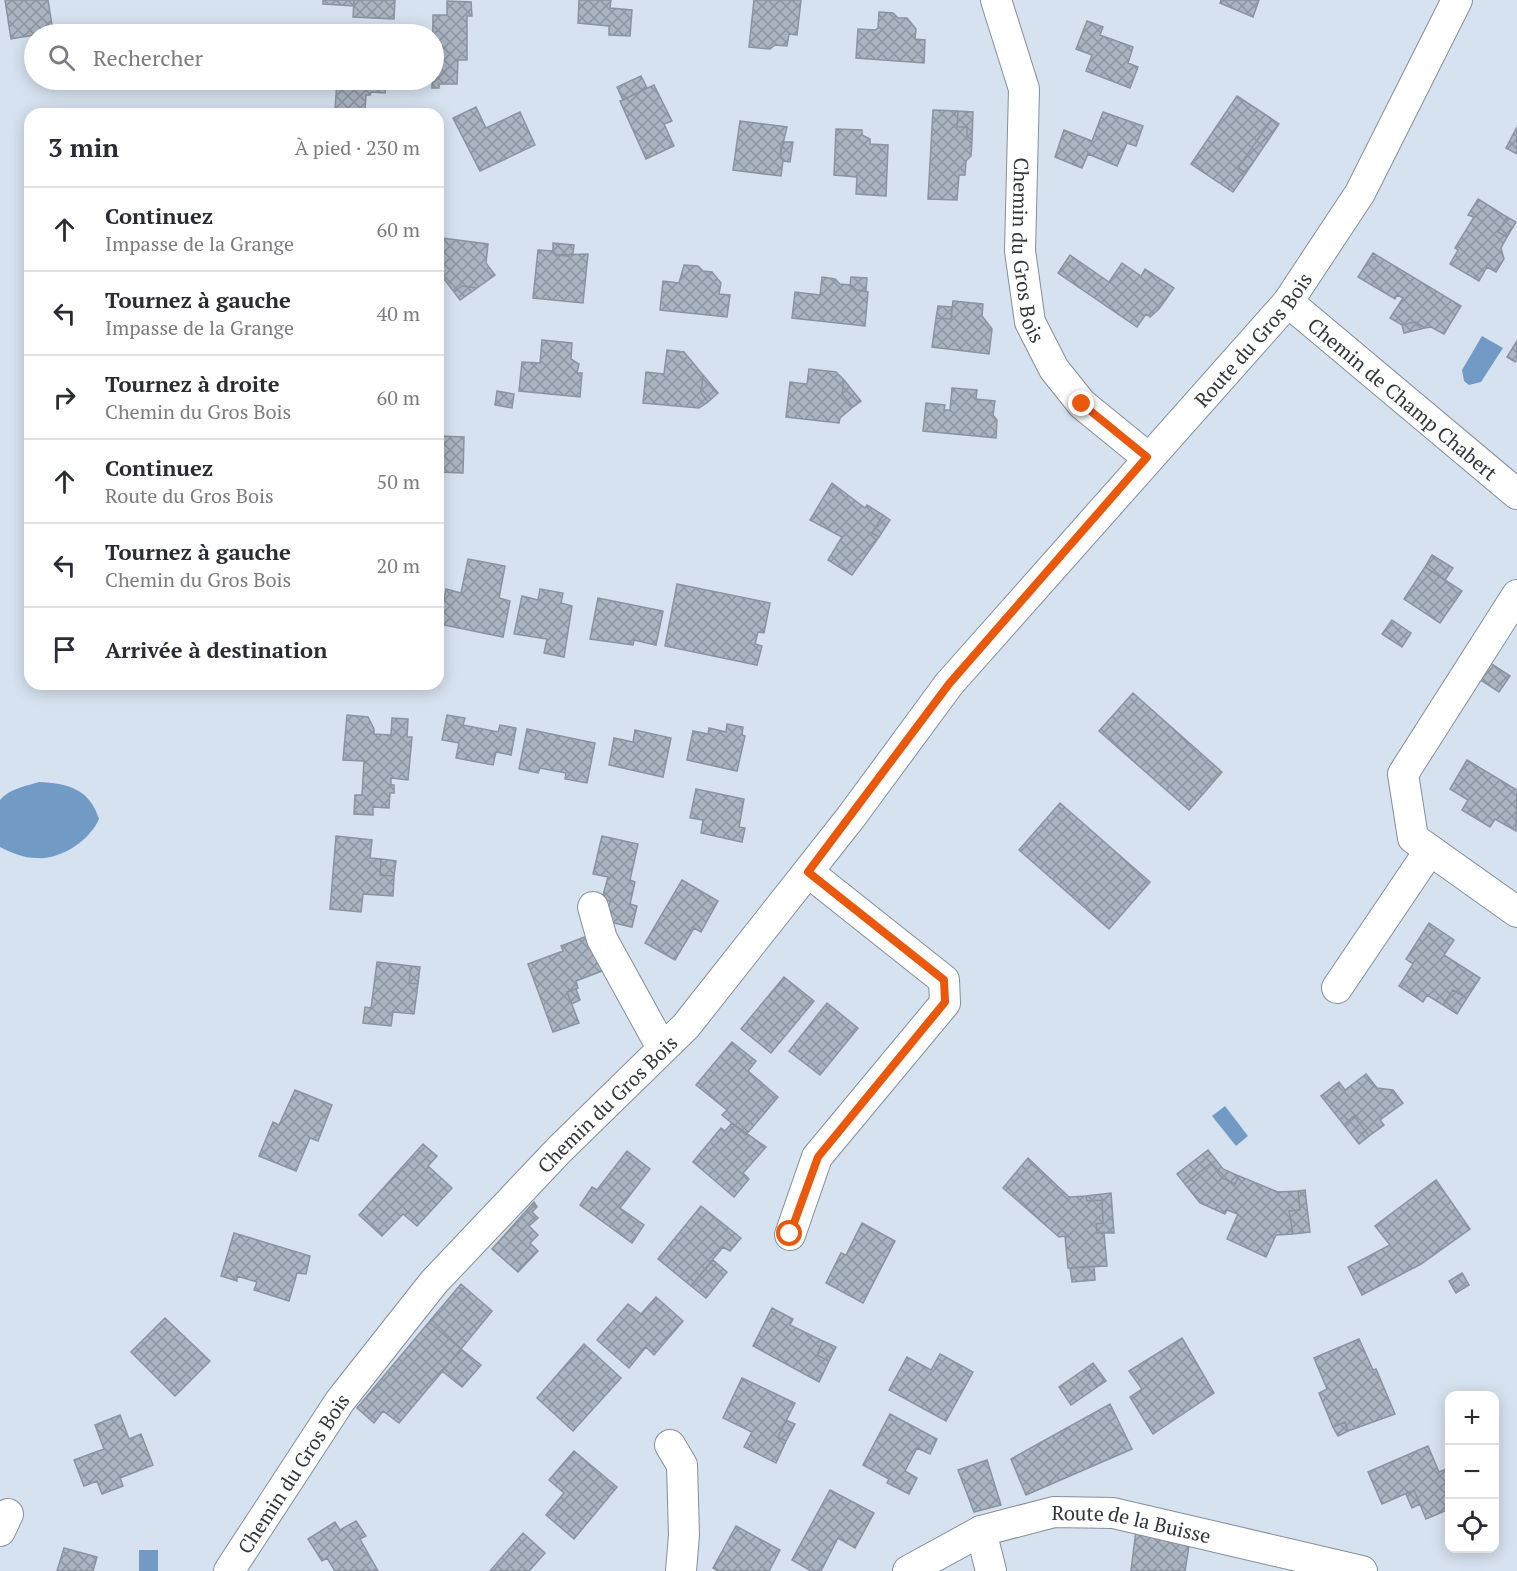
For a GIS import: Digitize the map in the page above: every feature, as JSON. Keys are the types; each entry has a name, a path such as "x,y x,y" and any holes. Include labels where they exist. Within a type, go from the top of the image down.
{"street":[{"name":"Chemin du Gros Bois","path":"996,0 1024,89 1020,251 1030,322 1054,369 1082,404 1147,457"},
{"name":"Route du Gros Bois","path":"989,637 1147,457 1288,302 1360,193 1456,0"},
{"name":"Chemin de Champ Chabert","path":"1288,302 1517,494"},
{"path":"1517,595 1403,774 1413,838 1517,912"},
{"name":"Chemin du Gros Bois","path":"229,1571 340,1401 434,1282 560,1149 686,1026 808,872 949,684 989,637"},
{"path":"1337,988 1430,850"},
{"path":"790,1234 818,1157 945,1002 944,980 808,872"},
{"path":"593,907 602,939 662,1048"},
{"path":"670,1444 682,1465 681,1571"},
{"name":"Route de la Buisse","path":"908,1571 981,1531 1054,1512 1113,1513 1362,1571"},
{"path":"981,1531 991,1571"}],"water":[{"path":"1482,336 1503,348 1481,382 1469,385 1464,381 1462,370"},
{"path":"39,782 68,786 83,794 90,801 99,819 89,834 74,847 56,856 32,858 0,847 0,800 13,791"},
{"path":"1225,1106 1248,1136 1236,1146 1212,1116"},
{"path":"139,1550 158,1550 158,1571 139,1571"}],"building":[{"path":"5,0 48,0 52,24 24,24 24,37 11,39"},
{"path":"323,0 354,0 354,6 323,4"},
{"path":"354,0 395,0 394,19 353,17"},
{"path":"579,0 611,0 610,8 632,10 630,36 609,35 609,26 578,23"},
{"path":"754,0 801,0 797,35 789,34 787,46 775,45 770,49 749,47"},
{"path":"1221,0 1259,0 1253,17 1220,3"},
{"path":"447,1 471,2 472,16 467,16 467,60 458,60 457,84 444,84 444,24 433,24 433,15 447,15"},
{"path":"879,12 893,13 898,18 907,18 916,29 915,39 925,40 924,63 856,58 858,29 875,30 878,28"},
{"path":"1087,21 1103,27 1100,35 1133,47 1128,63 1138,67 1130,88 1086,71 1092,55 1076,49"},
{"path":"641,76 647,88 623,100 617,87"},
{"path":"654,85 672,121 664,124 674,146 646,159 620,101"},
{"path":"336,90 385,90 385,93 371,92 370,95 366,95 365,108 335,108"},
{"path":"1237,96 1272,119 1238,168 1246,173 1233,192 1191,164"},
{"path":"476,107 486,128 520,112 535,145 480,171 453,118"},
{"path":"933,110 958,111 957,127 967,127 967,136 972,140 971,156 966,161 965,175 959,175 957,200 928,199"},
{"path":"958,111 973,112 972,140 967,136 967,127 957,127"},
{"path":"1103,112 1143,126 1136,146 1127,143 1117,166 1088,154 1082,168 1055,157 1064,130 1092,141"},
{"path":"1272,119 1279,124 1246,173 1238,168"},
{"path":"740,121 787,127 780,156 783,161 781,176 733,170"},
{"path":"1517,127 1517,154 1506,148"},
{"path":"836,129 862,130 862,135 870,139 870,144 888,145 886,196 856,194 857,177 834,175"},
{"path":"785,142 793,142 790,162 783,161 780,156 781,146"},
{"path":"1478,199 1507,217 1498,232 1507,237 1501,248 1504,259 1496,272 1487,267 1479,281 1450,264 1458,250 1455,248 1474,217 1468,215"},
{"path":"1507,217 1516,222 1507,237 1498,232"},
{"path":"444,238 488,244 486,263 495,275 477,288 462,286 454,292 444,279"},
{"path":"553,243 574,245 573,253 567,256 557,255 553,251"},
{"path":"538,250 553,251 557,255 588,254 583,303 533,298"},
{"path":"1373,253 1461,306 1444,334 1415,322 1402,325 1390,318 1403,298 1397,295 1395,299 1358,277"},
{"path":"1070,255 1109,282 1122,263 1141,276 1145,269 1174,288 1159,309 1150,317 1146,314 1137,327 1058,273"},
{"path":"684,265 698,266 703,271 712,272 721,283 719,294 730,295 727,317 660,310 663,281 679,283"},
{"path":"822,277 835,279 840,284 851,285 856,290 868,292 865,326 792,318 795,292 820,295"},
{"path":"851,277 867,278 866,291 856,290 850,285"},
{"path":"462,286 477,288 460,300 454,292"},
{"path":"953,301 983,304 982,316 992,329 989,354 932,347 936,318 951,319"},
{"path":"938,306 952,307 951,319 936,318"},
{"path":"1415,322 1425,328 1404,333 1402,325"},
{"path":"542,340 572,343 571,359 579,364 577,373 582,373 580,397 519,391 522,362 540,363"},
{"path":"1517,341 1517,359 1515,362 1507,357"},
{"path":"667,350 684,352 703,375 701,393 708,402 699,408 643,403 646,372 664,374"},
{"path":"809,369 836,372 844,380 842,394 853,407 840,418 839,423 786,417 790,382 807,384"},
{"path":"703,375 718,393 708,402 701,393"},
{"path":"844,380 861,401 853,407 842,394"},
{"path":"952,388 977,390 976,399 995,401 993,415 997,420 996,438 923,431 926,403 945,405 944,410 950,410"},
{"path":"497,391 514,394 512,408 495,405"},
{"path":"444,436 464,437 463,473 444,472"},
{"path":"832,483 865,508 867,505 883,515 872,533 879,537 852,575 828,560 842,537 810,520"},
{"path":"883,515 890,520 879,537 872,533"},
{"path":"1432,555 1453,568 1445,580 1425,567"},
{"path":"468,559 505,566 499,598 510,601 503,637 444,625 446,589 461,593"},
{"path":"1425,567 1462,591 1440,623 1404,599"},
{"path":"677,584 770,603 764,633 758,632 755,644 762,646 757,665 665,646"},
{"path":"540,589 563,593 561,603 572,606 564,657 544,653 547,639 514,634 522,596 538,600"},
{"path":"598,598 663,611 656,645 634,640 633,645 590,639"},
{"path":"1392,620 1411,633 1402,647 1382,634"},
{"path":"1490,663 1510,676 1499,692 1479,679"},
{"path":"1133,693 1222,772 1189,810 1099,731"},
{"path":"347,715 368,717 374,734 391,735 392,718 408,719 407,737 412,737 408,780 391,778 394,793 390,793 389,808 373,807 373,815 354,814 355,795 362,795 364,761 343,760"},
{"path":"447,715 465,718 463,725 498,732 500,725 516,728 511,755 496,752 493,765 456,758 459,743 442,740"},
{"path":"727,724 743,727 742,735 745,736 737,771 687,760 693,731 708,734 709,728 726,732"},
{"path":"527,729 595,743 587,783 565,779 566,773 540,768 538,773 519,769"},
{"path":"635,730 671,738 663,777 609,765 614,738 633,742"},
{"path":"1467,760 1517,790 1516,831 1495,819 1490,827 1462,810 1468,800 1450,789"},
{"path":"696,789 744,799 739,827 745,828 742,842 701,833 703,820 690,818"},
{"path":"1060,803 1150,882 1109,929 1019,850"},
{"path":"336,836 372,840 370,858 381,859 380,875 394,876 393,896 363,894 361,912 330,909"},
{"path":"602,836 638,844 630,880 635,882 630,904 637,906 632,927 605,921 610,901 602,899 608,877 593,874"},
{"path":"381,859 396,861 394,876 380,875"},
{"path":"682,880 718,901 701,932 694,928 675,960 645,943"},
{"path":"1429,923 1454,940 1444,955 1480,978 1467,998 1453,990 1443,1005 1427,995 1423,1002 1399,986 1413,964 1406,959"},
{"path":"590,935 607,969 576,981 578,988 567,992 579,1023 553,1032 528,964 563,951 561,946"},
{"path":"377,962 411,966 409,983 418,984 414,1014 393,1012 391,1026 363,1023 365,1007 371,1008"},
{"path":"411,966 420,967 418,984 409,983"},
{"path":"784,977 814,1001 771,1053 741,1029"},
{"path":"576,989 580,1000 572,1004 567,992"},
{"path":"1453,990 1467,998 1457,1014 1443,1005"},
{"path":"827,1003 858,1028 820,1075 789,1051"},
{"path":"732,1042 756,1061 748,1071 778,1097 746,1135 722,1115 727,1110 696,1085"},
{"path":"1366,1074 1377,1088 1393,1090 1403,1103 1380,1120 1384,1125 1369,1136 1354,1116 1344,1125 1321,1096 1339,1082 1345,1090"},
{"path":"295,1090 332,1105 318,1141 310,1138 296,1171 259,1156 273,1122 279,1125"},
{"path":"1354,1116 1369,1136 1359,1144 1344,1125"},
{"path":"732,1123 766,1147 743,1173 749,1179 734,1197 693,1162 721,1128 725,1131"},
{"path":"423,1144 437,1156 428,1166 452,1188 417,1226 403,1214 382,1236 359,1215"},
{"path":"1208,1150 1223,1169 1239,1176 1235,1184 1222,1178 1211,1163 1185,1184 1177,1174"},
{"path":"627,1151 650,1169 620,1208 644,1225 632,1243 580,1205 592,1187 597,1190"},
{"path":"1028,1158 1069,1197 1086,1196 1087,1201 1102,1200 1103,1223 1096,1224 1097,1233 1104,1232 1107,1266 1068,1268 1065,1236 1059,1237 1003,1188"},
{"path":"1211,1163 1222,1178 1235,1184 1239,1176 1278,1192 1298,1191 1300,1210 1289,1211 1293,1234 1276,1235 1266,1257 1227,1239 1238,1214 1227,1210 1225,1214 1200,1203 1185,1184"},
{"path":"1436,1180 1470,1229 1421,1264 1362,1295 1348,1267 1390,1245 1375,1226"},
{"path":"1305,1190 1310,1232 1293,1234 1289,1211 1300,1210 1298,1191"},
{"path":"1111,1193 1114,1233 1097,1233 1096,1224 1103,1223 1102,1200 1087,1201 1086,1196"},
{"path":"534,1202 537,1207 532,1212 538,1218 529,1226 538,1235 530,1243 538,1251 518,1272 492,1249"},
{"path":"701,1206 741,1238 730,1251 723,1247 691,1286 658,1259"},
{"path":"862,1223 895,1241 863,1303 826,1283 841,1253 846,1255"},
{"path":"234,1233 310,1256 306,1274 297,1273 289,1301 254,1290 257,1282 237,1276 237,1281 221,1276"},
{"path":"713,1260 727,1272 706,1298 691,1286"},
{"path":"1094,1266 1095,1280 1072,1282 1070,1268"},
{"path":"1462,1273 1469,1285 1456,1293 1449,1281"},
{"path":"461,1284 492,1311 461,1349 429,1322"},
{"path":"656,1297 683,1321 654,1355 646,1347 629,1368 597,1340 628,1304 641,1314"},
{"path":"772,1308 793,1319 790,1325 823,1341 817,1355 829,1361 819,1382 753,1346"},
{"path":"165,1318 210,1361 175,1396 131,1352"},
{"path":"429,1322 461,1349 399,1423 383,1411 374,1423 357,1408"},
{"path":"1182,1338 1214,1393 1153,1434 1130,1397 1142,1389 1129,1371"},
{"path":"1359,1339 1373,1370 1376,1369 1395,1414 1348,1431 1345,1422 1333,1427 1319,1393 1327,1389 1314,1358"},
{"path":"823,1341 836,1347 829,1361 817,1355"},
{"path":"584,1344 621,1378 573,1431 537,1398"},
{"path":"461,1349 481,1365 462,1387 442,1371"},
{"path":"940,1354 973,1372 946,1421 889,1390 907,1357 931,1370"},
{"path":"1093,1363 1106,1381 1097,1387 1085,1369"},
{"path":"1085,1369 1097,1387 1071,1405 1059,1387"},
{"path":"742,1378 795,1403 778,1437 786,1441 776,1463 744,1447 752,1432 723,1418"},
{"path":"1110,1404 1132,1449 1026,1495 1011,1459"},
{"path":"890,1414 937,1439 930,1454 917,1448 905,1471 917,1478 909,1494 887,1483 889,1479 863,1465"},
{"path":"120,1415 129,1439 141,1434 153,1465 120,1478 123,1486 102,1494 97,1481 84,1486 74,1460 104,1449 95,1425"},
{"path":"786,1420 795,1424 786,1441 778,1437"},
{"path":"1345,1422 1348,1431 1338,1436 1333,1427"},
{"path":"1428,1446 1439,1472 1445,1470 1445,1511 1426,1519 1414,1490 1382,1504 1368,1472"},
{"path":"574,1451 617,1487 574,1539 546,1515 564,1493 549,1480"},
{"path":"987,1460 1001,1505 974,1512 958,1470"},
{"path":"830,1490 874,1513 855,1548 838,1538 821,1571 811,1571 792,1560"},
{"path":"1414,1490 1420,1504 1412,1508 1406,1494"},
{"path":"356,1521 366,1536 360,1539 378,1571 335,1571 327,1558 322,1561 308,1539 335,1522 340,1530"},
{"path":"736,1526 780,1550 769,1571 718,1571 713,1568"},
{"path":"1136,1530 1189,1546 1185,1571 1131,1571"},
{"path":"523,1533 545,1553 529,1571 490,1571"},
{"path":"64,1548 97,1557 93,1571 57,1571"}],"route":[{"path":"790,1234 818,1157 945,1002 944,980 808,872 949,684 1147,457 1082,404"}]}
